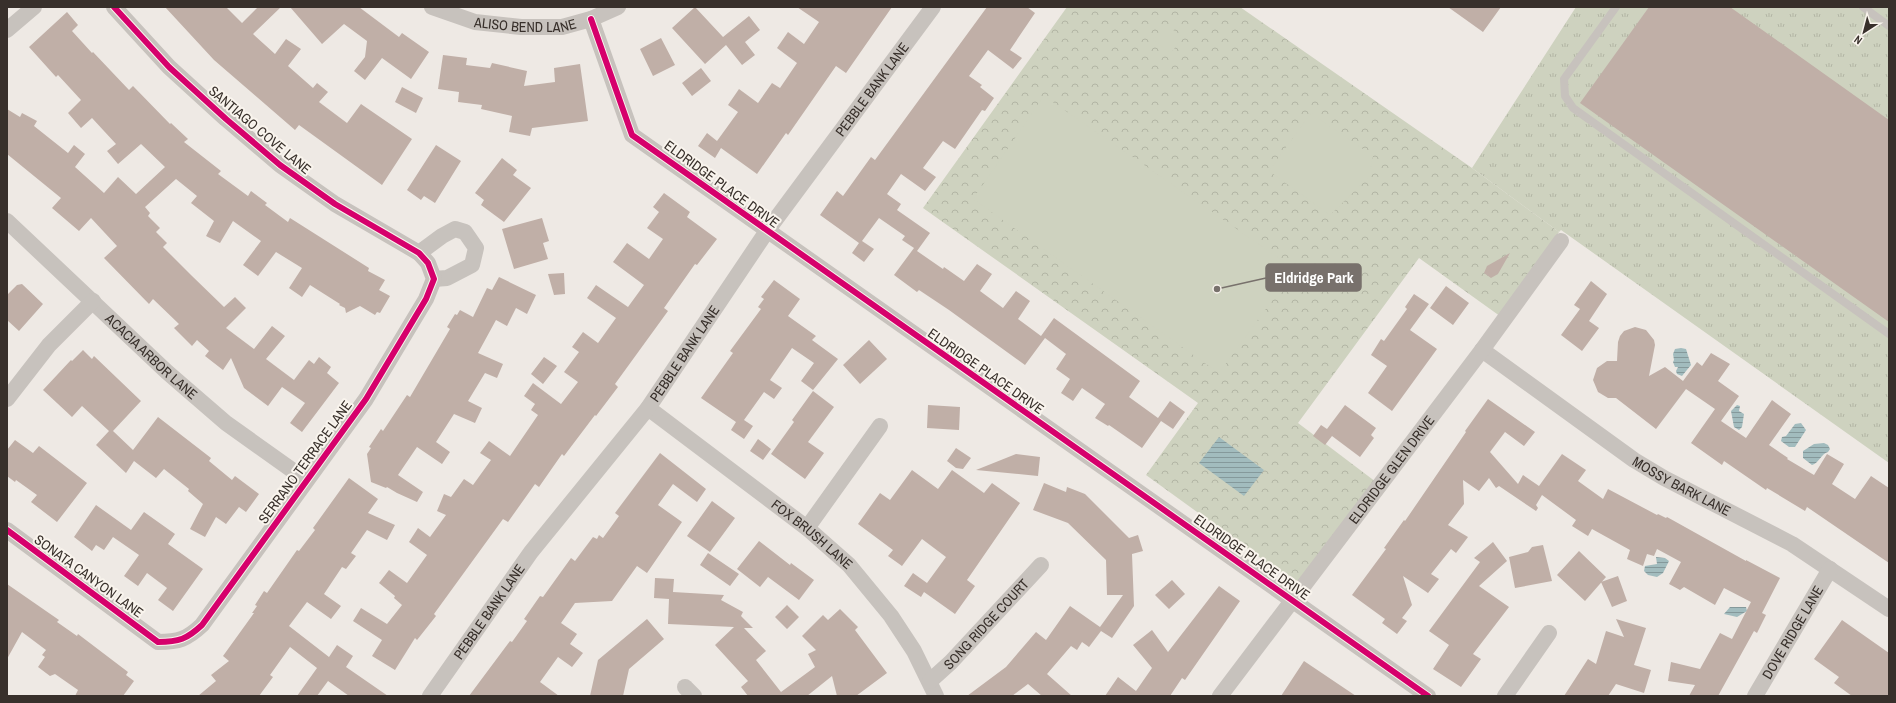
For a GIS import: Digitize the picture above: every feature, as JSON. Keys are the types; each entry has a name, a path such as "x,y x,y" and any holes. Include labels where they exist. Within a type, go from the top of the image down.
{"street":[{"path":"7,30 34,7"},
{"name":"SANTIAGO COVE LANE","path":"114,7 169,67 226,120 280,165 335,204 424,258"},
{"name":"ALISO BEND LANE","path":"432,7 475,22 521,27 562,27 591,19 618,7"},
{"name":"PEBBLE BANK LANE","path":"430,696 531,552 648,408 767,231 933,7"},
{"name":"ELDRIDGE PLACE DRIVE","path":"591,19 632,135 1428,696"},
{"name":"ACACIA ARBOR LANE","path":"7,221 167,372 226,423 306,480"},
{"path":"455,230 465,232 476,248 472,265 447,278 434,279 424,258 442,236 455,230"},
{"name":"ELDRIDGE GLEN DRIVE","path":"1220,696 1482,350 1561,241"},
{"name":"SERRANO TERRACE LANE","path":"158,642 177,642 192,634 202,625 366,399 426,299 434,279"},
{"path":"7,399 49,345 93,301"},
{"name":"MOSSY BARK LANE","path":"1482,350 1634,460 1664,478 1792,544 1830,568 1889,609"},
{"name":"FOX BRUSH LANE","path":"648,408 807,528 849,565 891,616 914,651 936,696"},
{"path":"807,528 880,426"},
{"name":"SONATA CANYON LANE","path":"7,530 158,642"},
{"name":"SONG RIDGE COURT","path":"930,681 956,656 1041,565"},
{"name":"DOVE RIDGE LANE","path":"1755,696 1830,568"},
{"path":"1506,696 1549,634"}],"lane":[{"path":"1616,7 1564,80 1565,96 1573,108 1889,334"},
{"path":"1863,7 1889,26"}],"green space":[{"path":"1067,7 1240,7 1472,168 1559,232 1504,319 1419,258 1298,423 1376,482 1302,588 1146,475 1198,403 923,208"},
{"path":"1576,7 1889,7 1889,463 1561,230 1559,232 1472,168"},
{"path":"1165,24 1183,37 1171,53 1153,40"},
{"path":"1044,96 1295,269 1219,373 973,199"},
{"path":"1311,113 1373,156 1369,177 1330,215 1269,171"}],"water":[{"path":"1675,349 1686,349 1691,365 1682,376 1677,374 1676,371 1678,367 1675,367 1673,362 1673,354"},
{"path":"1737,405 1740,406 1739,411 1744,414 1742,427 1739,430 1734,427 1731,411"},
{"path":"1801,423 1806,430 1795,447 1789,447 1781,441 1782,437 1786,436 1795,424"},
{"path":"1219,437 1264,470 1244,496 1199,463"},
{"path":"1824,443 1828,445 1830,449 1814,464 1812,465 1803,458 1803,451 1814,444"},
{"path":"1656,557 1665,558 1669,561 1663,573 1657,577 1648,575 1644,571 1645,566 1657,564"},
{"path":"1730,607 1746,607 1747,611 1737,617 1724,614"}],"building":[{"path":"165,7 226,7 242,23 258,7 281,7 253,34 275,54 286,39 301,49 288,66 313,88 317,83 328,92 319,102 347,123 361,104 412,139 382,185 299,125 295,130 214,60"},
{"path":"290,7 359,7 399,37 402,33 429,52 411,79 382,58 365,80 354,71 365,57 367,41 344,24 322,44"},
{"path":"695,7 723,37 749,16 760,30 745,42 755,55 742,65 726,45 705,64 672,28"},
{"path":"797,7 892,7 846,73 836,66 788,135 786,133 757,174 721,148 715,158 698,146 707,133 717,141 738,112 728,105 739,89 758,103 772,83 780,88 797,63 777,48 788,32 804,44 819,22"},
{"path":"987,7 1027,7 1035,13 1010,50 1022,58 1013,69 988,50 969,76 982,85 980,87 994,98 985,111 982,110 955,149 943,141 923,168 936,177 925,191 901,174 887,194 901,204 897,210 930,233 917,251 964,281 977,264 992,274 980,291 1003,308 1016,291 1030,301 1018,319 1041,336 1054,318 1140,381 1129,397 1158,418 1170,401 1185,412 1173,429 1161,421 1142,448 1109,425 1108,426 1095,418 1105,404 1082,388 1073,401 1061,393 1070,379 1056,369 1066,354 1045,338 1025,365 949,310 919,290 917,292 894,275 914,248 902,240 905,236 879,218 862,241 874,249 864,262 852,253 859,243 820,215 837,191 843,196 871,157 875,160"},
{"path":"1448,7 1501,7 1483,32"},
{"path":"1649,7 1730,7 1889,120 1889,322 1580,103"},
{"path":"67,12 78,25 72,31 92,53 93,52 129,90 133,86 170,124 171,123 188,139 184,142 221,171 218,174 248,196 251,191 267,203 265,205 288,222 290,218 369,268 368,271 385,280 379,290 390,296 380,313 377,312 375,315 360,306 346,313 345,308 339,305 340,304 310,285 302,297 289,288 302,268 276,252 258,276 243,265 261,241 233,221 220,243 206,236 214,221 191,203 197,196 176,179 145,207 150,213 148,216 160,228 156,232 167,243 163,247 191,275 224,307 235,297 246,308 226,328 254,349 272,326 285,336 266,359 294,380 309,360 314,364 319,357 331,367 327,373 339,383 302,432 290,423 305,403 282,387 268,406 244,388 231,358 223,370 205,356 209,351 197,340 192,346 174,328 179,324 153,299 149,304 104,258 117,246 91,218 79,231 52,208 61,198 7,154 7,109 20,117 22,113 37,121 34,126 68,153 74,145 85,154 75,167 104,193 118,177 136,194 165,167 141,144 118,164 107,151 116,144 92,118 81,128 68,113 81,100 58,75 56,77 29,47"},
{"path":"661,38 675,65 653,76 640,49"},
{"path":"443,55 467,58 466,65 490,68 492,63 527,71 524,86 555,82 554,68 580,64 588,121 532,128 530,136 509,132 512,116 481,109 482,105 458,102 459,92 438,89"},
{"path":"701,68 711,81 692,96 682,83"},
{"path":"402,87 423,98 416,113 395,102"},
{"path":"436,145 461,161 435,203 424,196 421,200 407,190"},
{"path":"502,158 517,170 513,175 531,188 504,222 481,205 484,200 475,193"},
{"path":"664,193 690,212 687,217 717,239 697,265 695,264 664,308 668,311 615,384 618,387 564,456 562,454 539,487 535,484 508,522 503,519 434,614 436,616 417,640 415,638 395,670 372,656 382,640 353,621 361,608 387,624 402,605 394,598 395,596 379,583 389,570 407,583 427,555 409,542 418,528 430,537 446,515 437,511 444,494 451,497 464,479 473,485 491,460 480,453 489,441 510,456 538,415 531,410 535,404 524,396 533,383 561,404 578,382 564,372 579,352 572,347 583,332 598,343 616,318 587,298 596,285 628,307 644,285 613,262 627,243 649,259 663,239 647,228 659,212 653,207"},
{"path":"542,218 549,241 543,243 548,259 514,269 502,229"},
{"path":"1510,253 1498,274 1491,278 1484,273 1487,266"},
{"path":"564,273 565,294 554,295 548,274"},
{"path":"499,277 536,295 527,314 516,308 507,326 496,320 478,353 503,364 497,378 485,373 468,401 482,408 475,423 454,414 436,442 450,452 442,464 417,447 398,475 423,492 417,502 387,487 386,488 371,482 367,454 371,448 369,447 381,429 383,431 407,395 410,397 450,329 447,327 455,314 457,315 460,310 473,317 487,288 492,290"},
{"path":"774,280 800,299 788,316 816,336 812,340 838,359 813,390 801,381 814,363 792,348 770,380 782,388 774,399 764,392 744,420 753,426 744,439 731,430 736,422 701,398 733,353 730,351 761,309 758,307 764,299 761,297"},
{"path":"1591,281 1607,294 1589,321 1599,328 1582,351 1561,335 1580,309 1574,305"},
{"path":"22,284 43,304 19,331 7,320 7,295 17,285"},
{"path":"1446,286 1469,303 1453,325 1430,308"},
{"path":"1414,294 1429,304 1410,330 1437,349 1392,411 1368,393 1387,366 1371,355 1381,339 1384,341 1407,309 1405,307"},
{"path":"1635,327 1646,330 1654,340 1655,345 1649,376 1665,367 1683,381 1697,362 1702,366 1711,353 1730,364 1718,381 1739,396 1721,421 1746,438 1772,400 1791,414 1769,445 1788,458 1787,459 1814,475 1827,454 1844,464 1832,484 1855,499 1871,476 1889,488 1889,563 1807,507 1805,511 1767,488 1766,490 1724,461 1722,465 1691,443 1715,409 1686,389 1656,429 1616,398 1608,398 1598,392 1593,380 1597,368 1607,361 1617,361 1618,342 1620,336 1624,331"},
{"path":"869,340 887,359 860,384 843,365"},
{"path":"83,350 92,359 94,356 141,401 113,431 133,450 158,417 211,458 209,461 232,480 235,476 259,494 246,512 239,507 226,524 216,517 205,537 190,529 203,504 188,491 189,489 164,469 156,478 134,461 126,473 96,445 109,431 82,406 72,417 43,390 71,360 72,361"},
{"path":"544,357 557,366 543,384 531,374"},
{"path":"813,391 834,407 808,442 824,453 805,479 771,454 794,422 792,420"},
{"path":"1488,399 1535,432 1524,446 1505,432 1490,452 1518,484 1523,475 1539,486 1562,454 1586,470 1578,481 1603,499 1608,489 1657,515 1667,517 1780,578 1762,613 1766,615 1757,633 1754,631 1718,696 1689,696 1695,685 1668,681 1671,662 1700,669 1720,633 1732,639 1751,602 1724,588 1715,605 1684,587 1680,590 1669,584 1681,562 1657,549 1654,556 1647,554 1643,566 1627,559 1630,550 1592,529 1588,536 1572,526 1576,520 1542,495 1536,505 1538,508 1536,511 1499,486 1496,488 1489,478 1479,491 1463,480 1464,504 1448,525 1468,537 1456,553 1451,549 1431,574 1439,579 1428,593 1403,576 1412,605 1402,618 1407,621 1397,634 1382,623 1385,619 1352,595 1386,549 1384,548 1404,520 1405,521"},
{"path":"928,405 960,407 959,430 927,428"},
{"path":"1345,405 1376,428 1371,435 1374,438 1360,457 1332,436 1325,445 1313,436 1321,425 1327,429"},
{"path":"758,439 771,449 763,460 750,451"},
{"path":"15,440 33,453 39,446 87,483 57,522 31,502 37,495 16,480 15,482 7,476 7,450"},
{"path":"956,448 971,458 963,469 956,468 947,461"},
{"path":"660,453 706,489 697,502 673,484 658,505 682,522 647,573 637,566 612,601 575,603 561,623 577,634 570,644 583,653 572,667 558,657 540,682 559,696 469,696 510,641 512,642 527,621 524,619 540,596 543,597 571,558 575,561 593,537 597,539 599,535 603,538 619,516 615,513"},
{"path":"1016,454 1040,457 1038,476 976,470"},
{"path":"912,470 938,489 952,470 984,493 992,483 1020,503 967,580 975,586 955,614 924,592 921,597 904,586 913,573 927,583 946,557 922,539 902,566 888,556 893,550 858,524 880,493 890,500"},
{"path":"349,478 378,499 368,513 395,525 387,540 367,530 351,553 356,556 346,569 342,567 324,594 341,606 331,619 307,602 289,626 329,657 337,645 353,656 346,667 388,696 349,696 328,681 317,696 297,696 317,668 290,647 270,675 273,677 259,696 198,696 216,681 211,675 229,661 223,656 254,613 252,613 257,606 255,605 264,591 267,593 297,550 299,551 315,530 313,528"},
{"path":"1044,483 1066,492 1067,487 1085,494 1129,538 1138,535 1143,551 1132,554 1134,606 1112,638 1101,631 1089,647 1082,642 1077,650 1071,646 1047,674 1072,696 1042,696 1028,684 1012,696 967,696 1006,667 1036,632 1046,640 1070,606 1100,627 1123,595 1107,595 1106,560 1068,523 1033,510"},
{"path":"712,501 735,518 710,552 687,536"},
{"path":"96,505 131,530 144,512 175,534 168,544 203,569 173,611 158,600 167,588 147,573 138,586 124,576 139,555 113,537 104,550 96,545 92,551 74,537"},
{"path":"759,541 790,565 791,563 814,580 799,600 768,577 760,587 737,569"},
{"path":"1493,542 1507,561 1479,586 1509,607 1473,654 1481,659 1461,687 1433,669 1449,645 1429,631 1480,562 1474,558"},
{"path":"1543,545 1552,581 1515,588 1509,557 1528,552 1532,547"},
{"path":"1579,551 1606,577 1585,601 1557,575"},
{"path":"708,553 739,574 730,586 700,565"},
{"path":"1618,576 1627,601 1612,607 1601,582"},
{"path":"655,578 674,579 673,592 724,595 721,600 743,612 741,616 753,628 744,628 766,651 756,660 781,692 815,667 808,654 816,650 802,636 823,615 828,620 840,609 858,627 855,630 887,673 856,696 837,696 832,676 807,696 748,696 741,687 748,681 715,645 734,627 668,624 669,599 654,598"},
{"path":"1172,580 1185,594 1169,609 1155,595"},
{"path":"7,584 59,620 57,622 77,636 78,634 128,672 126,675 134,681 123,696 75,696 78,690 55,674 50,676 38,667 45,657 42,655 46,650 22,632 7,659"},
{"path":"1219,586 1240,601 1185,680 1182,678 1170,696 1105,696 1118,677 1136,691 1152,668 1133,645 1152,630 1168,652"},
{"path":"787,605 799,617 787,629 775,617"},
{"path":"647,619 664,639 629,669 623,696 590,696 598,660"},
{"path":"1616,619 1646,628 1634,665 1651,670 1644,693 1616,684 1608,696 1564,696 1588,659 1596,664 1606,631 1624,637"},
{"path":"1842,620 1889,653 1889,696 1852,696 1834,683 1839,677 1814,659"},
{"path":"1304,661 1356,696 1281,696"}],"cycle path":[{"path":"7,530 158,642 172,641 187,637 202,625 366,399 426,299 434,279 428,263 419,253 335,204 280,165 226,119 169,67 114,7"},
{"path":"591,19 632,135 1428,696"}],"place":[{"name":"Eldridge Park","path":"1217,289"}]}
